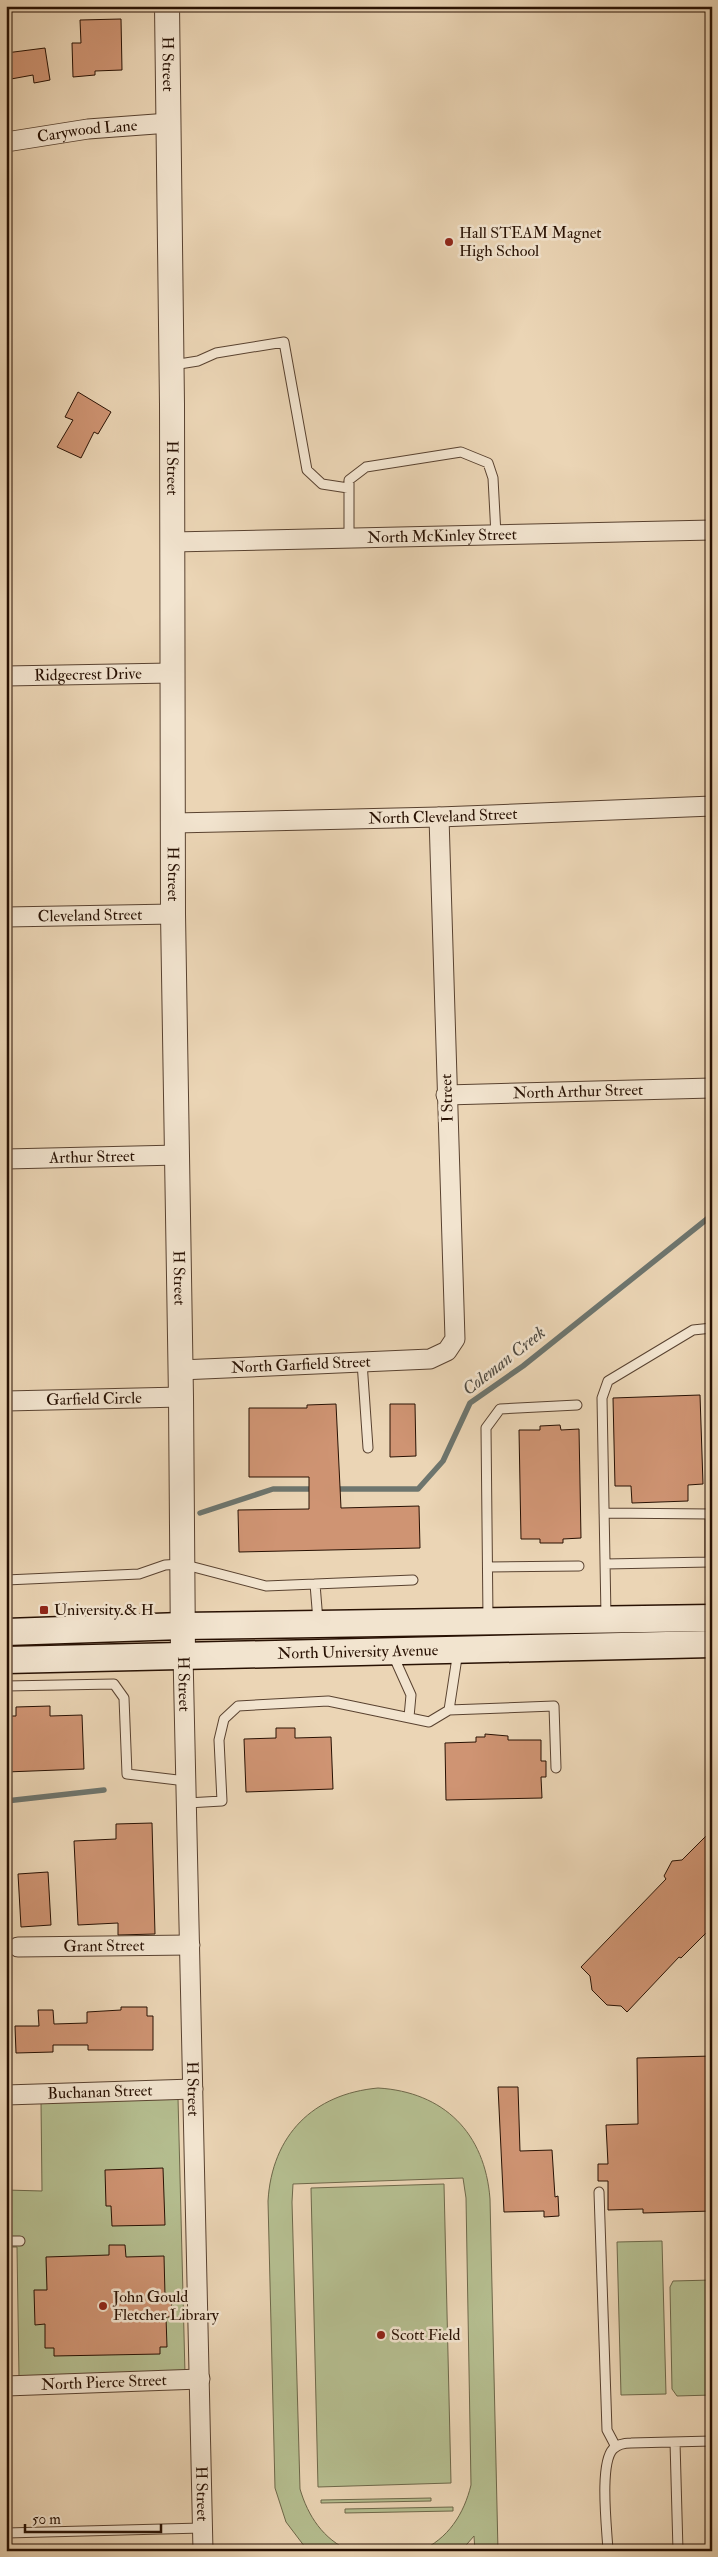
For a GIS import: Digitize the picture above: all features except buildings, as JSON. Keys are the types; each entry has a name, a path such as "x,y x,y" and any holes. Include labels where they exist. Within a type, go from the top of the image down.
{"main road":[{"name":"North University Avenue","path":"6,1632 182,1626 712,1618"},
{"name":"North University Avenue","path":"6,1660 712,1644"}],"street":[{"name":"H Street","path":"167,6 172,542 171,673 174,823 173,914 182,1397 182,1626 203,2551"},
{"name":"Carywood Lane","path":"6,142 88,129 169,123"},
{"name":"North McKinley Street","path":"172,542 712,530"},
{"name":"Ridgecrest Drive","path":"6,676 171,673"},
{"name":"North Cleveland Street","path":"174,823 439,817 712,806"},
{"name":"I Street","path":"423,1359 439,1356 447,1351 455,1339 456,1330 446,1095 439,817"},
{"name":"Cleveland Street","path":"6,917 173,914"},
{"name":"North Arthur Street","path":"446,1095 712,1088"},
{"name":"Arthur Street","path":"6,1159 178,1155"},
{"name":"North Garfield Street","path":"180,1370 423,1359"},
{"name":"Garfield Circle","path":"6,1401 182,1397"},
{"name":"Grant Street","path":"18,1948 190,1946"},
{"name":"Buchanan Street","path":"6,2095 194,2089"},
{"name":"North Pierce Street","path":"6,2386 200,2379"}],"lane":[{"path":"170,365 179,366 198,362 216,353 284,342 306,470 322,484 348,488"},
{"path":"349,537 349,480 366,467 461,452 488,462 493,478 496,534"},
{"path":"606,1619 602,1398 608,1381 693,1330 712,1328"},
{"path":"362,1362 368,1448"},
{"path":"488,1621 486,1428 500,1409 578,1405"},
{"path":"604,1513 710,1514 710,1562 605,1564"},
{"path":"6,1580 138,1574 165,1565 182,1564 266,1586 413,1580"},
{"path":"488,1567 579,1566"},
{"path":"315,1584 318,1624"},
{"path":"449,1710 457,1670 458,1651"},
{"path":"392,1652 410,1695 409,1717"},
{"path":"6,1686 114,1684 124,1698 127,1774 186,1780"},
{"path":"187,1802 222,1801 219,1740 224,1719 238,1706 328,1701 429,1722 449,1710 554,1706 556,1768"},
{"path":"599,2192 607,2430 616,2447"},
{"path":"6,2241 20,2241"},
{"path":"608,2551 606,2474 608,2458 616,2447 631,2442 712,2441"},
{"path":"675,2442 678,2551"},
{"path":"6,2533 202,2528"}],"green space":[{"path":"378,2088 402,2091 441,2107 457,2120 470,2136 480,2154 486,2175 490,2199 498,2551 475,2551 474,2536 461,2551 420,2551 439,2540 447,2532 464,2506 471,2485 466,2198 463,2178 293,2184 300,2489 307,2508 318,2526 332,2540 350,2551 308,2551 286,2522 275,2488 268,2201 271,2177 287,2138 300,2122 316,2109 334,2099 355,2092"},
{"path":"178,2098 185,2374 19,2378 17,2247 6,2247 6,2190 42,2191 41,2102"},
{"name":"Scott Field","path":"444,2184 451,2483 318,2487 311,2188"},
{"path":"662,2241 666,2394 621,2395 617,2242"},
{"path":"712,2280 712,2395 677,2396 672,2389 670,2287 673,2281"},
{"path":"431,2498 431,2501 321,2503 321,2500"},
{"path":"453,2507 453,2511 345,2513 345,2509"}],"waterway":[{"name":"Coleman Creek","path":"333,1489 418,1489 443,1461 470,1403 523,1366 712,1215"},
{"name":"Coleman Creek","path":"200,1513 273,1489 316,1489"},
{"name":"Coleman Creek","path":"6,1801 104,1790"}],"place":[{"name":"Hall STEAM Magnet High School","path":"449,242"},
{"name":"University & H","path":"44,1610"},
{"name":"John Gould Fletcher Library","path":"103,2306"},
{"name":"Scott Field","path":"381,2335"}]}
